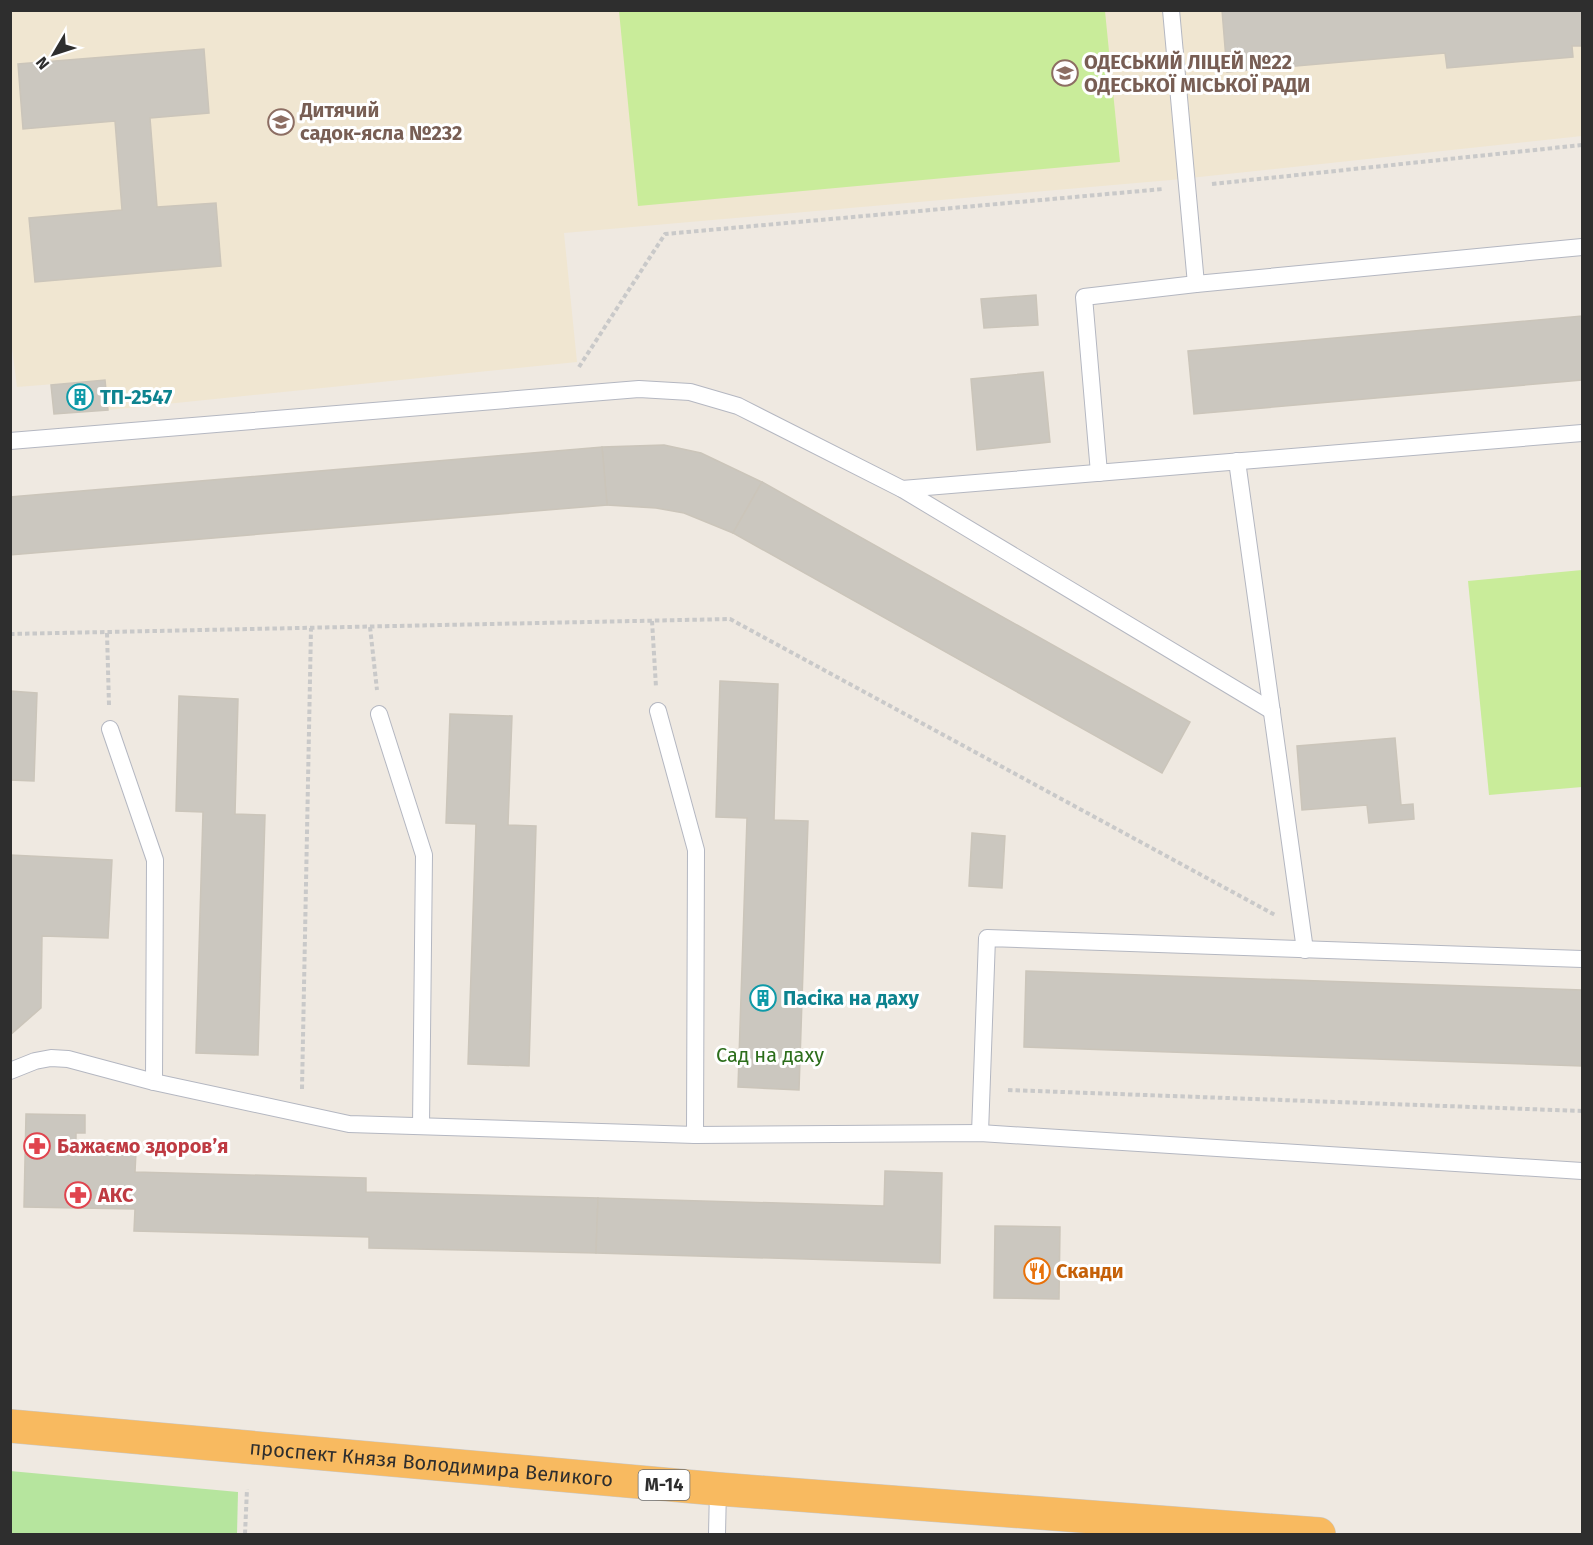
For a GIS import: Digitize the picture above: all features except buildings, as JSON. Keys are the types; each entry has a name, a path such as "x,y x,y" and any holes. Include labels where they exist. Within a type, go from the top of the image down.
{"highway":[{"name":"проспект Князя Володимира Великого","path":"10,1426 718,1489 1318,1534"}],"lane":[{"path":"1171,10 1196,284"},
{"path":"1099,473 1084,297 1196,284 1582,248"},
{"path":"10,441 639,389 690,392 738,406 902,489 1272,711"},
{"path":"902,489 1582,433"},
{"path":"1237,461 1305,950"},
{"path":"658,711 696,850 695,1135"},
{"path":"379,714 424,855 421,1126"},
{"path":"110,729 155,860 154,1082"},
{"path":"980,1133 987,938 1582,959"},
{"path":"10,1071 35,1061 51,1058 68,1059 154,1082 349,1124 695,1135 980,1133 1582,1172"},
{"path":"717,1534 718,1489"}],"path":[{"path":"561,395 665,234 1186,187 1582,145"},
{"path":"652,621 658,711"},
{"path":"370,627 379,714"},
{"path":"302,1113 311,628"},
{"path":"107,633 110,729"},
{"path":"982,1089 1582,1111"},
{"path":"245,1534 247,1489"}],"shaded area":[{"path":"10,11 1582,11 1582,136 1171,180 564,233 577,362 108,410 105,380 17,387 10,332"}],"green space":[{"path":"619,11 1105,11 1120,162 638,206"},
{"path":"1582,570 1582,787 1489,795 1468,581"},
{"path":"10,1471 238,1492 237,1534 11,1534"}],"place":[{"name":"ОДЕСЬКИЙ ЛІЦЕЙ №22 ОДЕСЬКОЇ МІСЬКОЇ РАДИ","path":"1065,73"},
{"name":"Дитячий садок-ясла №232","path":"281,122"},
{"name":"ТП-2547","path":"80,397"},
{"name":"Пасіка на даху","path":"763,998"},
{"name":"Бажаємо здоровʼя","path":"37,1146"},
{"name":"АКС","path":"78,1195"},
{"name":"Сканди","path":"1037,1271"}],"park label":[{"name":"Сад на даху","path":"770,1055"}]}
